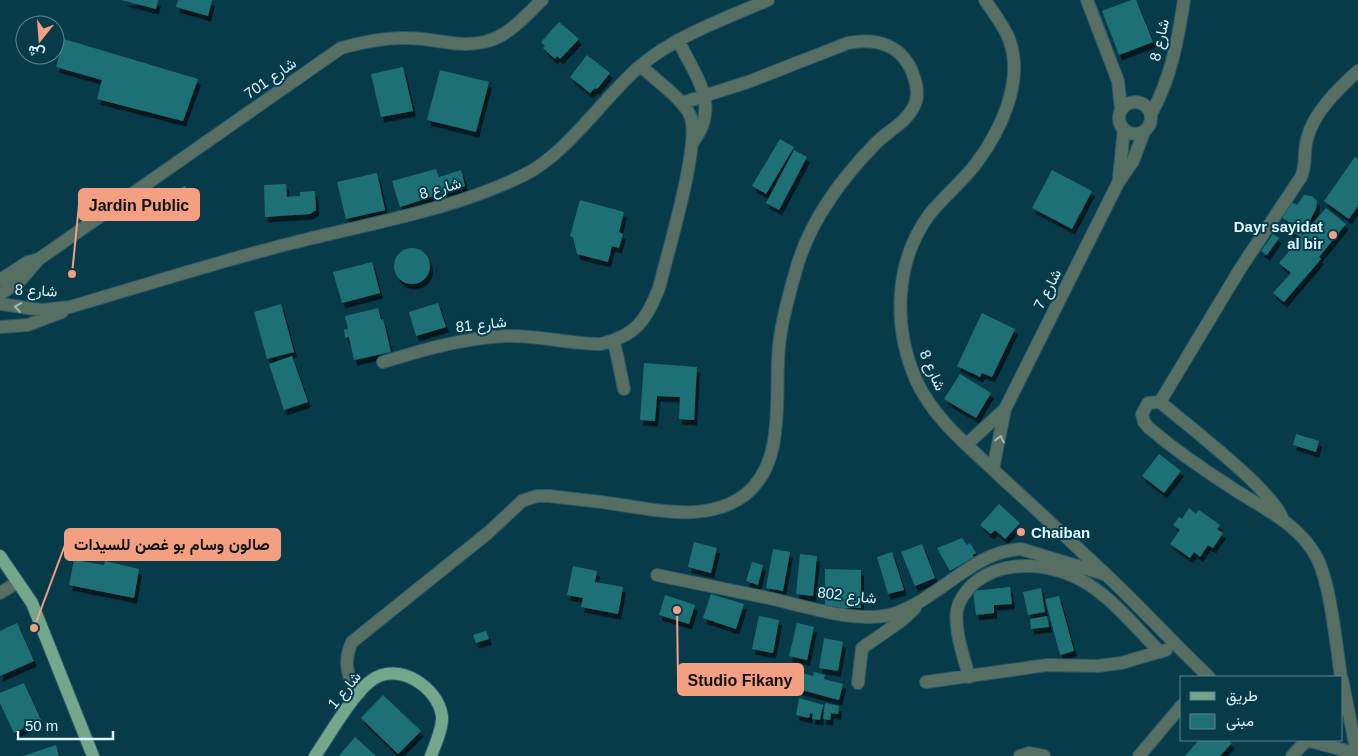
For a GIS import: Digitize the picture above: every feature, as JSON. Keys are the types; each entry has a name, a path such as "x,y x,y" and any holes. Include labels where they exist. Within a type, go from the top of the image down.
{"main road":[{"path":"0,556 32,603 46,633 93,756"},
{"name":"شارع 1","path":"315,756 359,693 371,680 386,674 398,674 426,688 436,698 442,717 431,756"}],"street":[{"name":"شارع 701","path":"0,280 28,262 39,258 341,48 375,39 410,38 446,44 485,42 511,30 542,0"},
{"name":"شارع 8","path":"0,304 42,310 70,307 268,249 432,208 493,189 526,174 551,157 641,66 678,40 768,0"},
{"name":"شارع 8","path":"984,0 1009,39 1014,63 1012,89 997,130 974,165 929,216 911,250 900,290 900,322 906,350 916,380 934,411 1106,575 1206,676"},
{"path":"1088,0 1118,81 1121,109 1120,123 1124,129 1137,134 1144,132 1152,121 1152,114 1147,106 1136,102 1118,81"},
{"path":"1174,0 1181,17"},
{"name":"شارع 8","path":"1152,114 1164,87 1172,61 1184,0"},
{"name":"شارع 81","path":"678,40 705,97 704,123 692,143"},
{"path":"359,693 353,684 346,664 346,654 352,642 489,532 522,501 537,496 549,496 669,513 700,511 722,506 745,495 760,480 772,450 779,346 801,250 829,202 858,163 877,142 910,115 916,104 917,92 911,68 901,53 878,41 862,40 848,42 804,61 705,97 682,103"},
{"name":"شارع 81","path":"382,362 444,344 483,338 508,336 583,344 601,344 614,341 636,329 650,310 659,288 692,143 691,118 682,103 641,66"},
{"path":"1160,402 1236,276 1301,177 1305,169 1306,146 1311,127 1344,84 1358,71"},
{"path":"1121,109 1164,87"},
{"name":"شارع 7","path":"1118,183 1124,129"},
{"name":"شارع 7","path":"1005,409 1118,183 1132,161 1144,132"},
{"name":"شارع 701","path":"0,294 20,282 33,268 39,258"},
{"name":"شارع 8","path":"0,327 28,325 44,320 70,307"},
{"path":"614,341 624,389"},
{"path":"1282,520 1272,501 1262,490 1160,402 1148,403 1143,410 1142,419 1149,428 1192,462 1302,534 1318,560 1332,617 1342,676"},
{"path":"967,444 1005,409"},
{"path":"993,469 1005,409"},
{"name":"شارع 802","path":"657,575 857,615 876,616 893,614 922,601 974,567 1009,550 1021,549 1106,575"},
{"path":"969,677 958,629 959,604 968,589 979,580 1008,566 1034,566 1066,574 1086,583 1160,652"},
{"path":"0,593 18,582"},
{"path":"858,682 862,648 869,641 901,621 922,601"},
{"path":"926,682 1047,665 1098,666 1121,663 1178,647"},
{"path":"1310,741 1358,754 1343,683"},
{"path":"1143,755 1180,708"},
{"path":"1292,756 1305,741"},
{"path":"1020,756 1029,753 1044,756"}],"building":[{"path":"121,0 158,0 156,9"},
{"path":"178,0 212,0 208,16 176,7"},
{"path":"1131,0 1136,0 1153,42 1119,55 1102,11"},
{"path":"559,22 579,39 560,59 557,56 555,59 543,48 545,46 541,42"},
{"path":"65,39 198,79 183,121 97,99 102,80 56,67 57,65 65,65"},
{"path":"587,55 610,73 597,89 595,88 590,93 570,77"},
{"path":"403,67 413,111 381,117 371,74"},
{"path":"440,70 489,82 476,132 427,120"},
{"path":"780,139 794,147 766,194 752,186"},
{"path":"794,150 807,157 779,210 766,203"},
{"path":"1355,157 1358,159 1358,206 1349,219 1324,201"},
{"path":"436,169 439,177 461,170 465,186 400,207 392,181"},
{"path":"1052,170 1092,191 1072,229 1032,208"},
{"path":"377,173 385,210 346,219 337,182"},
{"path":"286,184 287,197 300,196 300,192 315,191 316,210 310,214 265,217 264,185"},
{"path":"185,186 189,192 170,203 166,196"},
{"path":"1304,195 1312,196 1317,201 1316,209 1301,237 1284,228 1288,221 1282,218 1291,202 1297,205"},
{"path":"580,200 624,212 619,232 623,234 619,248 612,246 608,262 577,254 573,237 570,236"},
{"path":"1326,208 1346,224 1319,257 1321,259 1284,302 1273,293 1291,273 1279,263"},
{"path":"1273,234 1279,238 1267,255 1261,251"},
{"path":"412,248 425,253 430,266 425,279 412,284 399,279 394,266 399,253"},
{"path":"372,262 380,293 342,303 333,272"},
{"path":"438,303 446,327 416,336 409,312"},
{"path":"281,304 294,352 267,359 254,312"},
{"path":"378,308 381,320 383,319 391,352 354,360 349,337 345,338 344,330 348,329 345,316"},
{"path":"982,313 1015,329 992,377 982,373 980,377 957,366"},
{"path":"292,356 308,402 284,410 269,364"},
{"path":"644,363 697,367 694,420 679,419 680,397 657,396 655,421 640,420"},
{"path":"960,374 991,393 976,418 944,399"},
{"path":"1296,434 1319,441 1316,452 1293,445"},
{"path":"1159,454 1181,471 1164,493 1142,476"},
{"path":"999,504 1020,523 1005,539 995,530 991,534 980,525"},
{"path":"1189,508 1196,514 1199,510 1220,525 1217,529 1223,533 1213,548 1208,545 1200,557 1194,552 1190,558 1170,544 1180,530 1173,525 1179,517 1182,519"},
{"path":"962,538 967,545 970,543 976,553 972,555 974,557 950,571 937,548"},
{"path":"694,542 717,548 711,573 688,567"},
{"path":"922,544 935,578 915,586 901,552"},
{"path":"773,549 790,552 783,591 766,588"},
{"path":"892,552 904,590 888,594 877,557"},
{"path":"800,554 817,556 813,596 796,594"},
{"path":"74,560 104,565 105,561 139,569 134,598 69,585"},
{"path":"752,562 763,565 758,585 746,581"},
{"path":"573,566 597,571 595,582 623,587 618,614 581,607 583,598 567,595"},
{"path":"825,569 861,570 861,608 825,608"},
{"path":"1010,587 1012,604 994,605 994,613 976,615 973,591"},
{"path":"1041,588 1045,612 1028,615 1023,592"},
{"path":"711,594 744,604 736,629 703,618"},
{"path":"665,595 695,605 689,624 659,615"},
{"path":"1059,596 1074,651 1060,655 1045,599"},
{"path":"759,616 779,620 773,653 752,649"},
{"path":"1047,616 1049,627 1031,629 1030,619"},
{"path":"17,623 34,661 0,676 0,631"},
{"path":"797,623 814,627 807,660 789,656"},
{"path":"486,631 489,639 476,643 473,635"},
{"path":"824,638 843,642 838,671 819,668"},
{"path":"798,672 813,676 814,672 825,675 824,679 843,684 839,700 794,688"},
{"path":"24,683 41,720 14,733 0,703 0,693"},
{"path":"383,695 421,731 398,754 361,718"},
{"path":"799,698 823,705 820,720 812,719 813,714 810,713 809,718 796,715"},
{"path":"825,703 839,706 838,714 831,713 830,720 823,719"},
{"path":"355,737 376,756 339,756"},
{"path":"1198,741 1229,741 1232,743 1220,756 1185,756"},
{"path":"56,745 59,756 23,756"}],"place":[{"name":"Dayr sayidat al bir","path":"1333,235"},
{"name":"Jardin Public","path":"72,274"},
{"name":"Chaiban","path":"1021,532"},
{"name":"Studio Fikany","path":"677,610"},
{"name":"صالون وسام بو غصن للسيدات","path":"34,628"}]}
